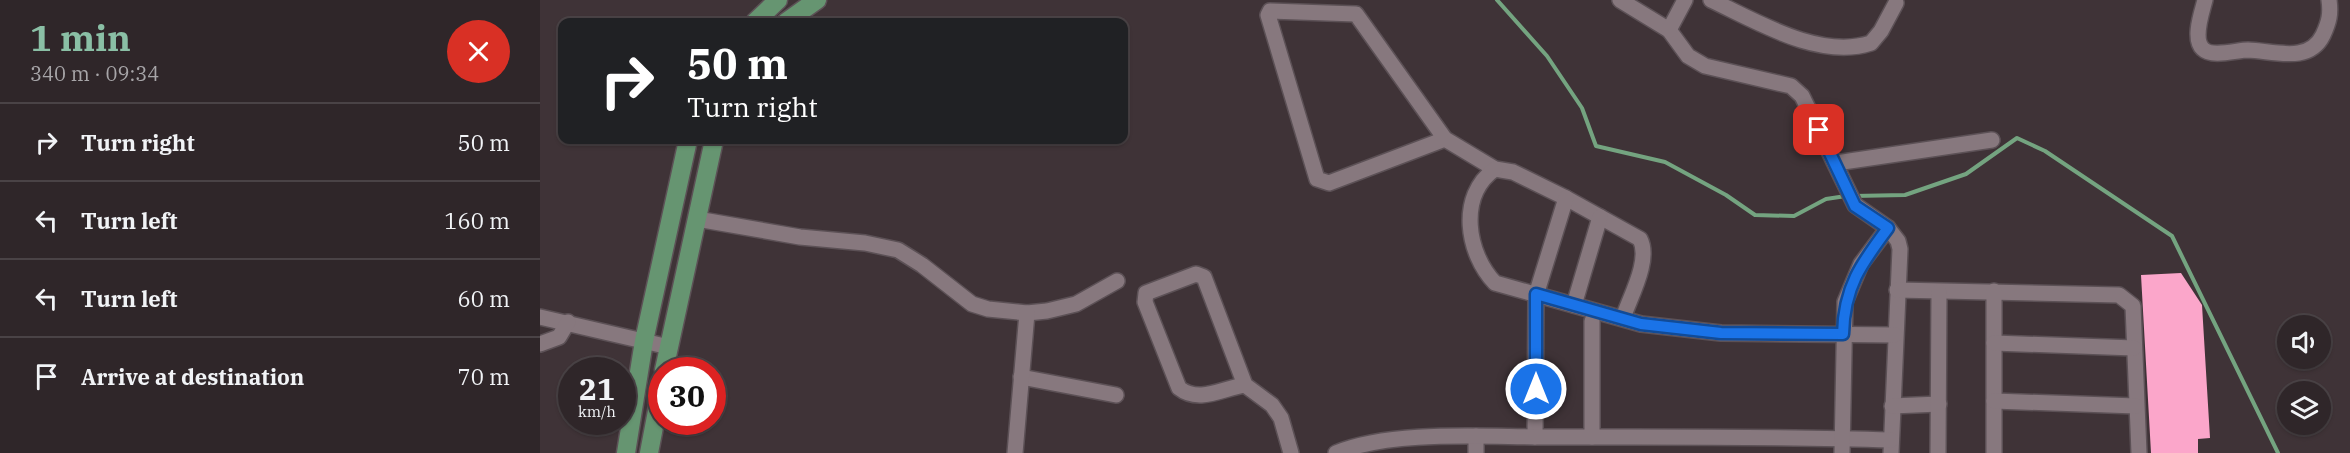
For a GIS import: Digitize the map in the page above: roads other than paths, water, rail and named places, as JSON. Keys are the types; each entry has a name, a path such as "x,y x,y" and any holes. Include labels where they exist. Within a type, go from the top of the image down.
{"main road":[{"path":"759,18 778,0"},
{"path":"792,18 817,0"},
{"path":"626,453 644,341 687,144"},
{"path":"667,357 713,144"},
{"path":"649,453 652,435"}],"street":[{"path":"1336,453 1351,447 1384,441 1429,446 1476,436 1592,437 1891,447 1899,241 1888,228 1855,206 1802,96 1791,86 1705,66 1688,56 1669,30 1620,0"},
{"path":"1669,30 1685,0"},
{"path":"1711,0 1789,37 1847,47 1871,43 1881,31 1896,3"},
{"path":"2205,0 2199,30 2199,43 2202,49 2209,52 2247,50 2306,54 2314,49 2321,39 2331,15 2329,0"},
{"path":"1445,139 1329,183 1317,179 1268,15 1269,11 1356,14 1445,139 1495,170 1513,172 1635,235 1644,246 1642,262 1623,318"},
{"path":"1836,163 1992,140"},
{"path":"1495,170 1484,177 1469,217 1473,248 1483,271 1495,283 1641,324 1721,333 1895,334"},
{"path":"1535,437 1536,294 1566,198"},
{"path":"1574,305 1600,217"},
{"path":"697,219 800,237 866,243 898,250 922,265 972,304 988,309 1027,313 1076,304 1117,281"},
{"path":"1842,446 1843,314 1849,289 1861,264 1888,228"},
{"path":"1245,385 1198,396 1188,396 1179,388 1145,302 1146,293 1196,274 1204,276 1245,385 1272,405 1281,418 1291,453"},
{"path":"1897,290 2119,295 2133,306 2139,453"},
{"path":"1994,291 1994,453"},
{"path":"1938,453 1939,292"},
{"path":"1015,453 1027,313"},
{"path":"540,317 669,347"},
{"path":"1592,321 1592,437"},
{"path":"540,344 559,337 568,322"},
{"path":"1994,343 2134,348"},
{"path":"1021,377 1116,395"},
{"path":"1994,401 2136,406"},
{"path":"1892,406 1939,404"},
{"path":"1476,436 1476,453"}],"waterway":[{"path":"1497,0 1547,56 1582,108 1596,146 1665,162 1726,195 1755,215 1794,216 1826,199 1846,196"},
{"path":"1853,196 1905,195 1966,174 2017,138 2045,151 2172,236 2278,453"}]}
